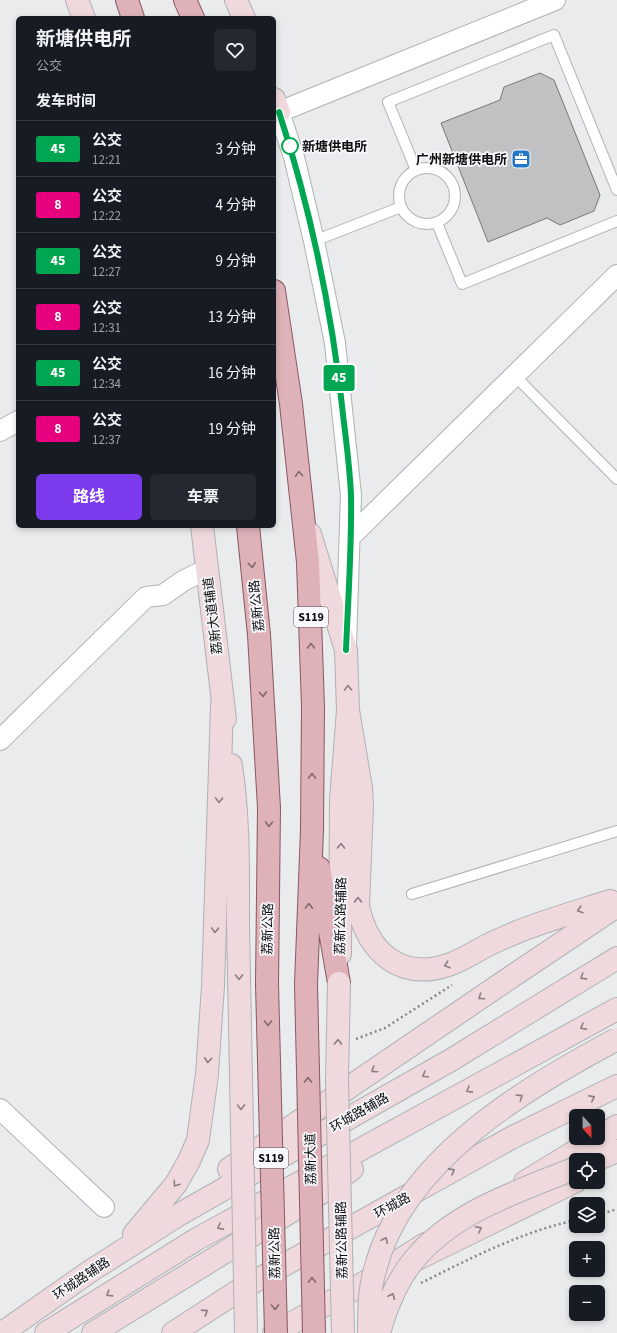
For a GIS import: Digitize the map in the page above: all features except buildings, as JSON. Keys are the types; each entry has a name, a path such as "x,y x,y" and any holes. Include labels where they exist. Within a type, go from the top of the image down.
{"main road":[{"path":"77,0 83,16"},
{"path":"126,0 132,16"},
{"path":"186,0 192,16"},
{"path":"236,0 243,16"},
{"name":"S119","path":"276,305 298,460 301,507 308,562 311,614 313,707 312,830"},
{"name":"荔新公路辅路","path":"301,507 346,650 348,710 341,799 337,1080 343,1333"},
{"name":"荔新大道辅道","path":"202,528 222,705"},
{"name":"荔新公路","path":"248,528 260,643 269,800 267,984 275,1333"},
{"path":"222,705 236,810 238,853 246,1333"},
{"path":"129,1239 176,1184 189,1161 198,1140 207,1074 213,986 222,705"},
{"path":"348,710 361,788 362,806 358,906 361,922 368,936 377,949 390,960 403,966 418,969 434,969 449,965 492,943 532,926 617,900"},
{"path":"312,830 339,983"},
{"name":"荔新大道","path":"312,830 306,984 314,1333"},
{"path":"92,1270 129,1239 514,974 617,906"},
{"name":"环城路辅路","path":"2,1333 92,1270 180,1214 451,1060 617,958"},
{"path":"46,1333 197,1239 617,1009"},
{"path":"369,1333 370,1301 374,1270 382,1247 392,1226 405,1203 421,1181 439,1160 488,1120 557,1074 617,1039"},
{"name":"环城路","path":"173,1333 241,1289 511,1138 617,1086"},
{"path":"93,1333 321,1193 423,1115"},
{"path":"605,1134 617,1126"},
{"path":"356,1288 473,1213 586,1145"},
{"path":"605,1156 617,1151"},
{"path":"605,1166 617,1160"},
{"path":"379,1333 390,1300 400,1280 413,1261 432,1241 480,1209 507,1196 569,1171"},
{"path":"275,1333 356,1288 569,1184"}],"street":[{"path":"346,650 351,495 335,343 314,241 294,157 277,105 555,0"},
{"path":"350,537 617,275"},
{"path":"0,431 16,422"},
{"path":"0,740 146,596 163,595 183,581 207,569"},
{"path":"0,1109 104,1208"}],"lane":[{"path":"416,170 388,102 554,35 617,190"},
{"path":"425,168 438,170 449,178 454,186 456,194 455,203 451,212 437,223 429,225 412,220 400,207 398,199 399,190 403,182 416,170 425,168"},
{"path":"314,241 400,207"},
{"path":"437,223 462,284 617,221"},
{"path":"514,376 617,479"},
{"path":"412,894 617,831"}],"path":[{"path":"349,1041 385,1028 457,982"},
{"path":"605,1213 617,1209"},
{"path":"414,1286 493,1247 552,1225 569,1221"}],"bus line":[{"name":"45","path":"279,112 294,157 314,241 335,343 351,495 346,650"}],"place":[{"name":"新塘供电所","path":"290,146"},
{"name":"广州新塘供电所","path":"521,159"}]}
